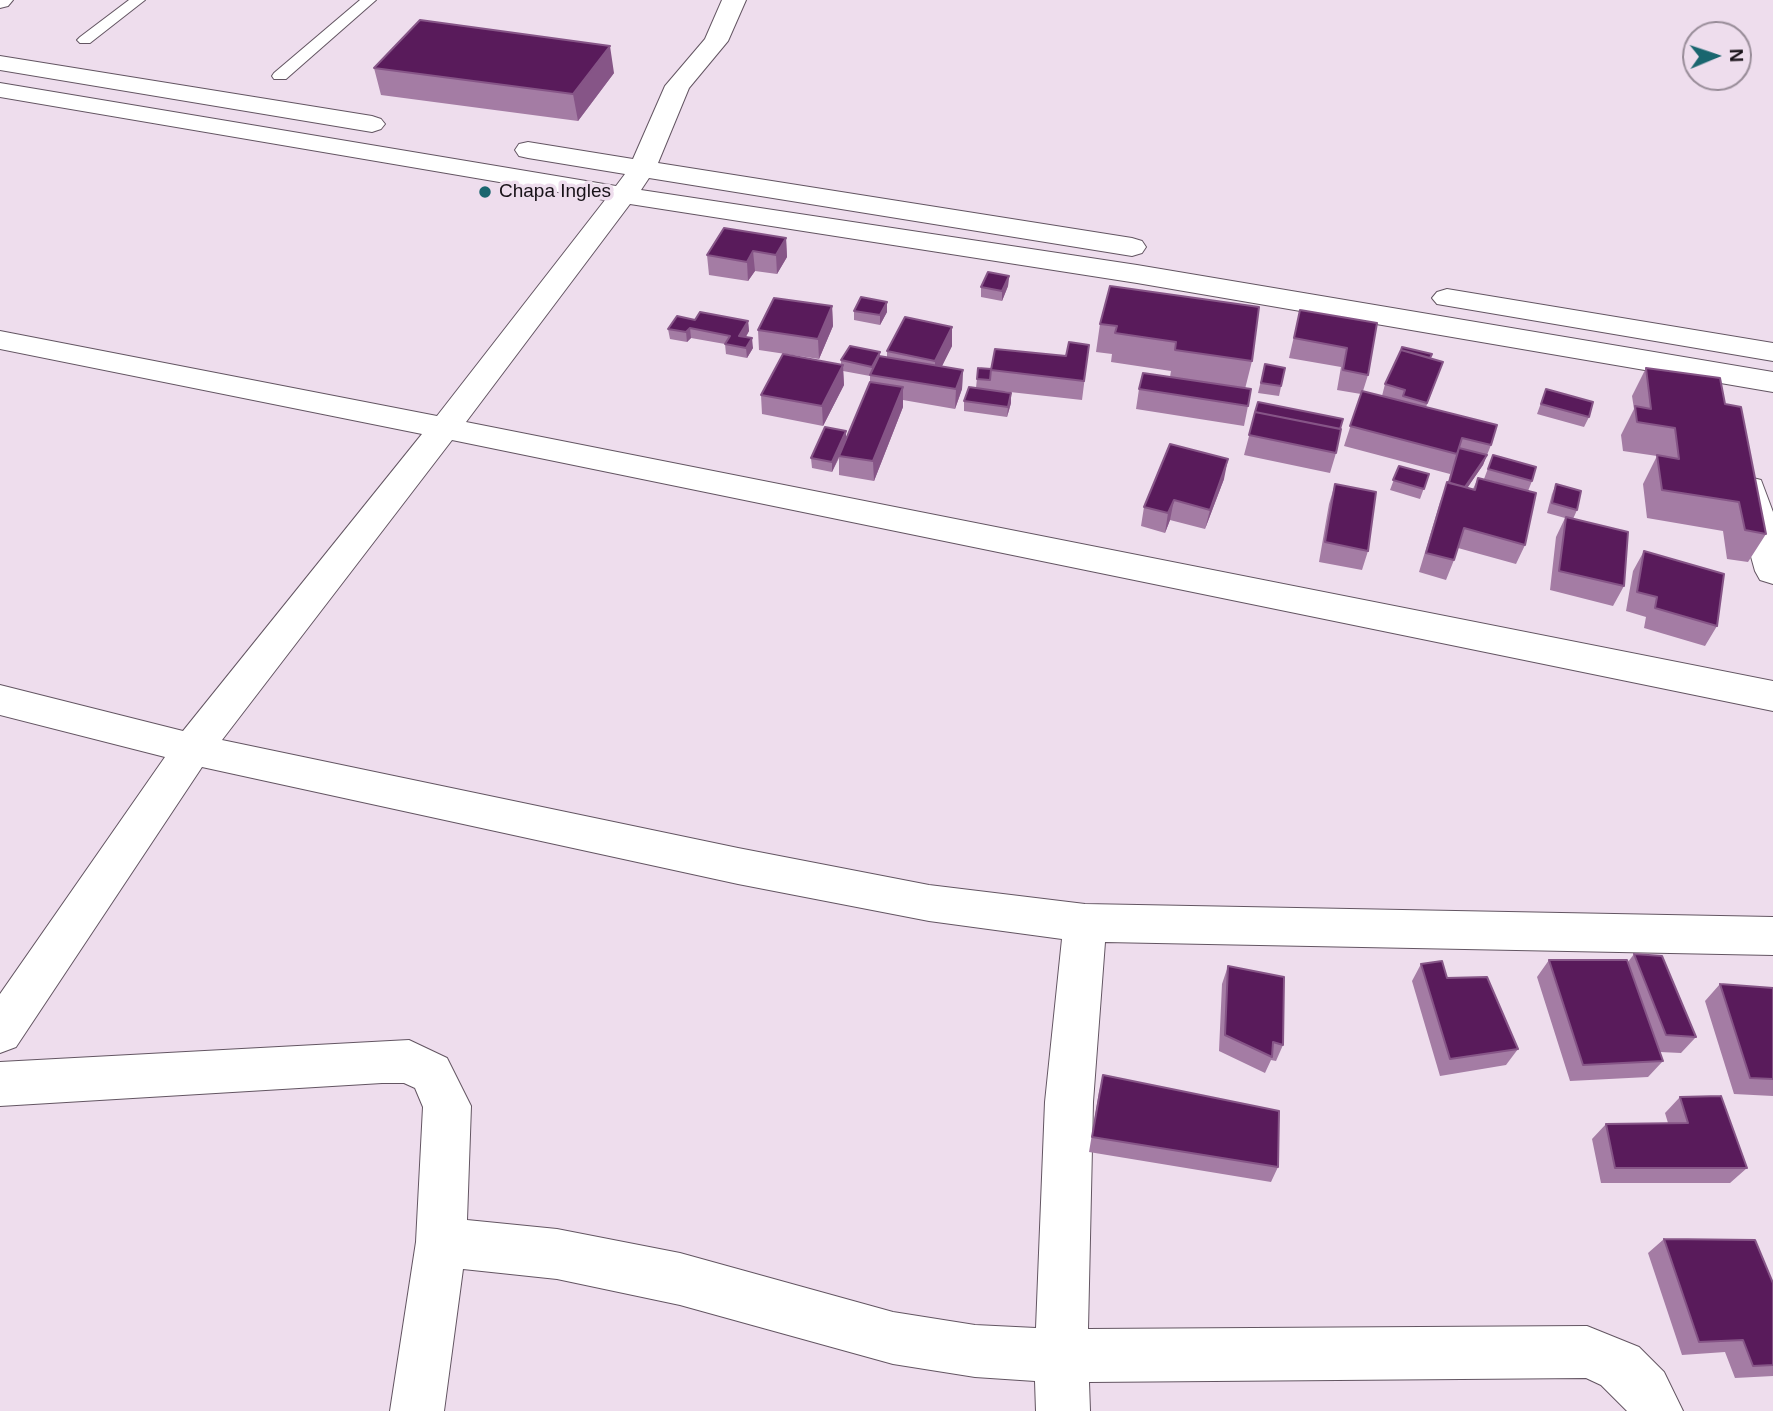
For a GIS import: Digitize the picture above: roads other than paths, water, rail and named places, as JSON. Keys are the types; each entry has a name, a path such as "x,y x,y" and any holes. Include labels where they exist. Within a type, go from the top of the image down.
{"street":[{"path":"0,1032 192,749 444,429 633,182 677,86 716,41 730,0"},
{"path":"0,63 401,129"},
{"path":"0,90 471,167 633,182 1212,260"},
{"path":"505,146 633,182 1150,276 1719,385 1773,382"},
{"path":"1417,293 1773,352"},
{"path":"0,340 1187,576 1773,696"},
{"path":"1742,465 1773,571"},
{"path":"0,700 192,749 738,866 929,903 1085,923 1773,936"},
{"path":"1063,1411 1061,1356 1069,1102 1085,923"},
{"path":"0,1084 409,1061 431,1073 447,1106 441,1242 417,1411"},
{"path":"441,1242 557,1254 680,1279 893,1338 975,1351 1061,1356 1587,1352 1620,1366 1645,1391 1656,1411"}],"lane":[{"path":"85,40 138,0"},
{"path":"280,76 369,0"}],"place":[{"name":"Chapa Ingles","path":"485,192"}]}
